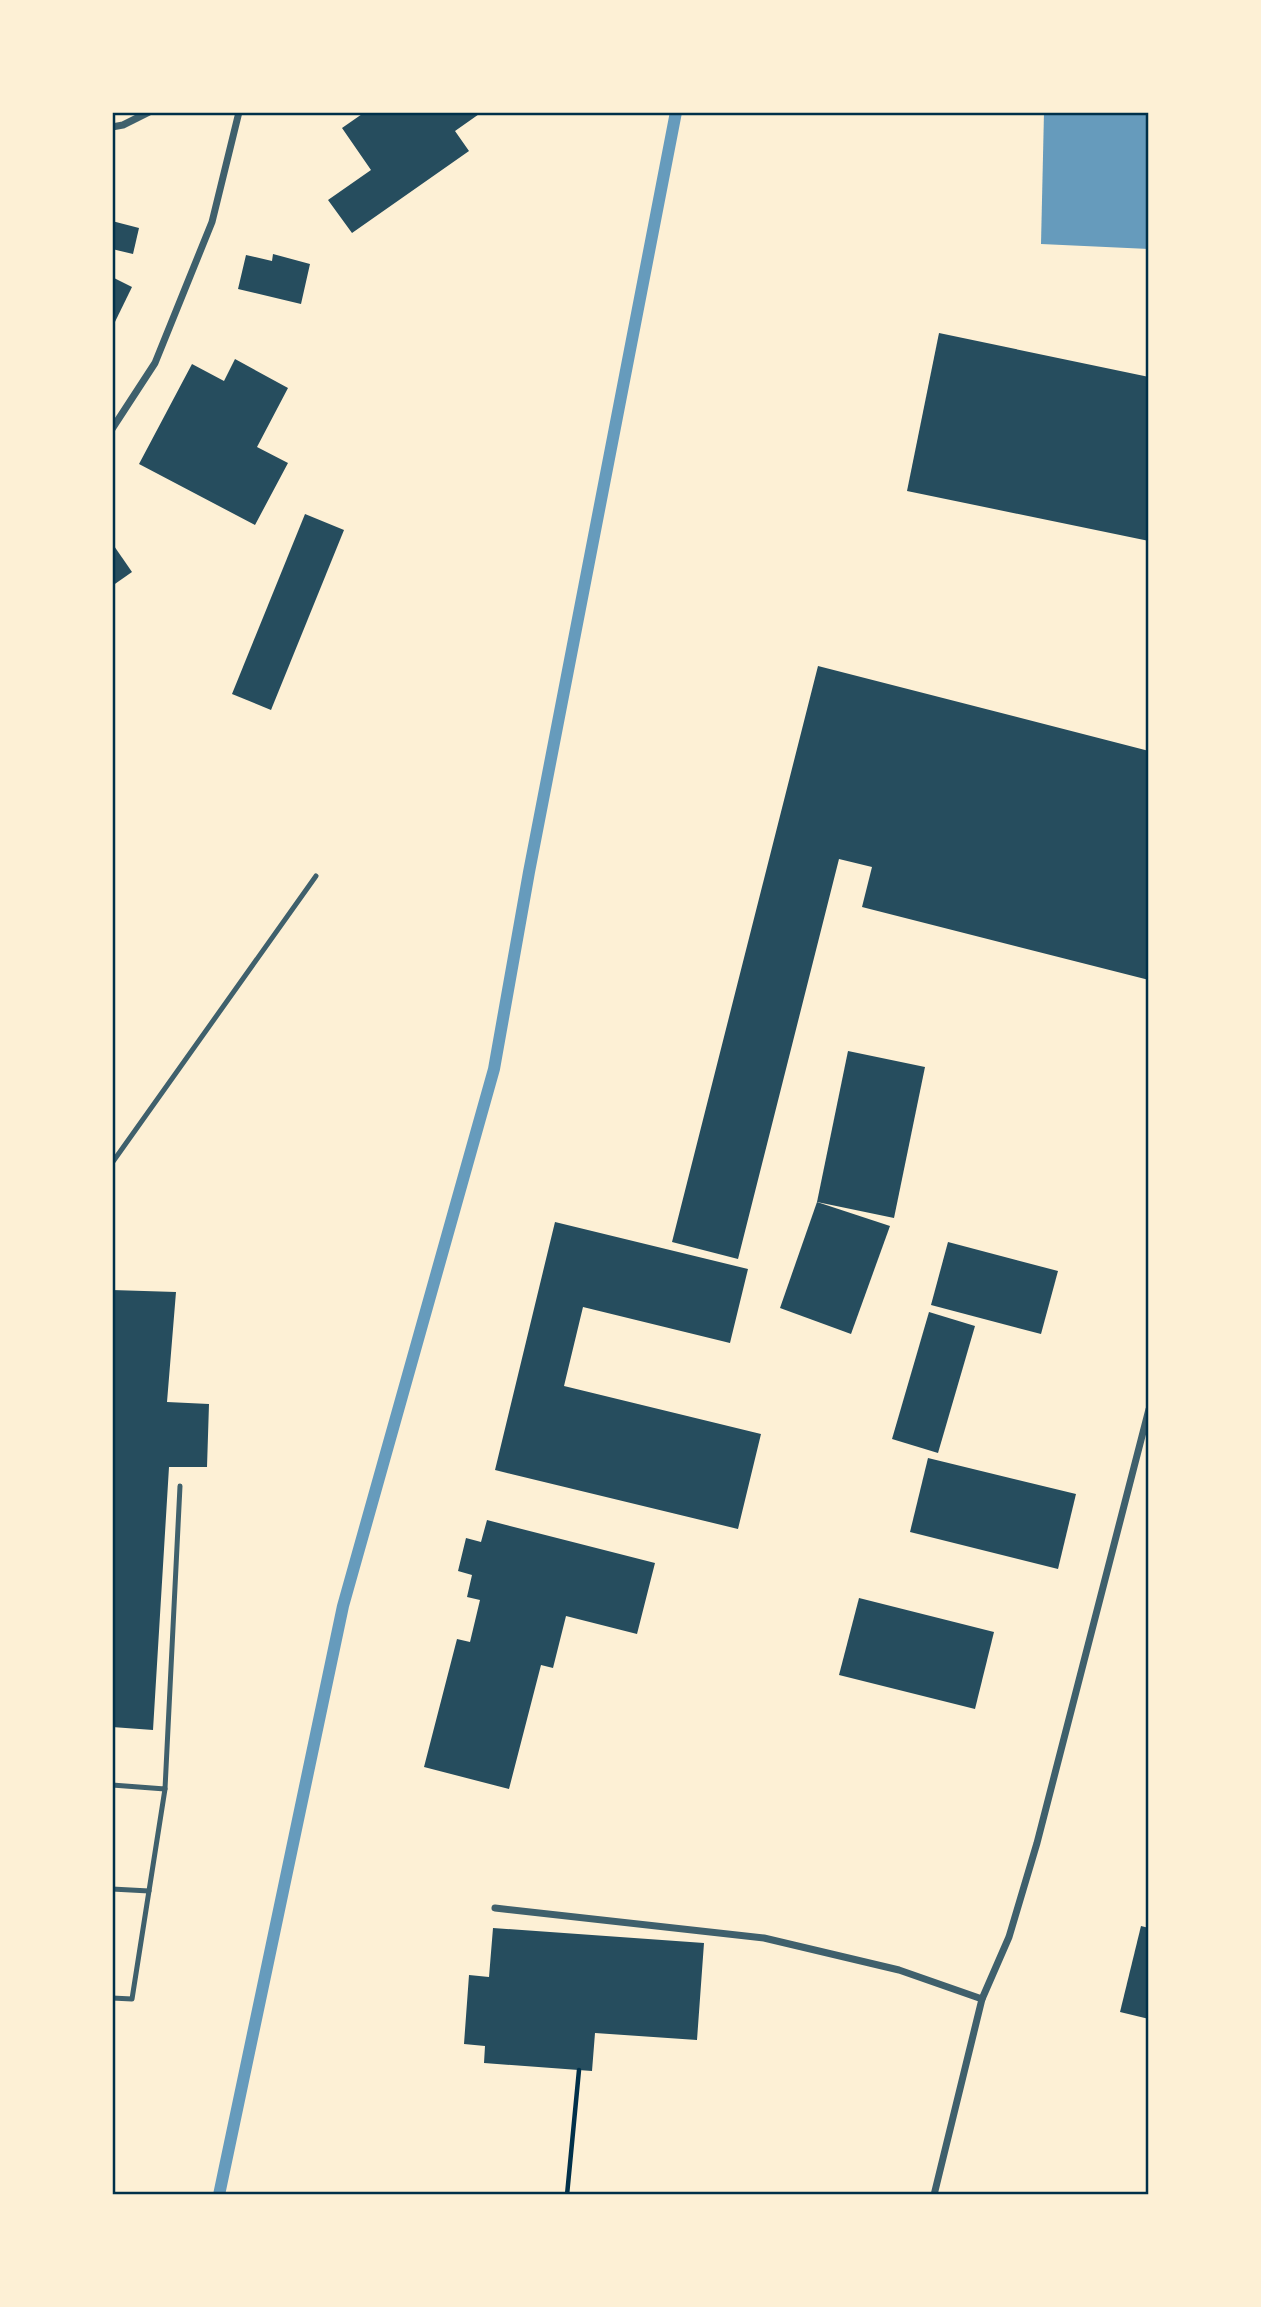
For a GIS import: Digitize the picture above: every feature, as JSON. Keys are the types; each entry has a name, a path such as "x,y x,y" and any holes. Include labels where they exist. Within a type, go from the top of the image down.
{"street":[{"path":"112,127 123,125 149,112"},
{"path":"112,429 155,363 212,222 239,112"},
{"path":"934,2195 982,1999 1009,1937 1037,1843 1149,1409"},
{"path":"495,1908 764,1938 899,1970 982,1999"}],"lane":[{"path":"112,1163 316,876"},
{"path":"112,1998 132,1999 165,1789 180,1486"},
{"path":"112,1785 165,1789"},
{"path":"112,1889 149,1891"}],"path":[{"path":"566,2195 579,2070"}],"water":[{"path":"1044,112 1149,112 1149,249 1041,244"}],"building":[{"path":"365,112 482,112 455,131 469,151 352,233 328,200 371,170 342,128"},
{"path":"112,221 139,228 133,254 112,249"},
{"path":"273,254 310,264 301,304 238,289 246,255 272,261"},
{"path":"112,277 132,287 112,328"},
{"path":"939,333 1149,377 1149,541 907,491"},
{"path":"235,359 288,388 257,447 288,463 255,525 139,464 192,364 224,381"},
{"path":"305,514 344,530 271,710 232,694"},
{"path":"112,543 132,572 112,586"},
{"path":"818,666 1149,751 1149,980 862,907 872,867 839,859 738,1259 672,1242"},
{"path":"848,1051 925,1067 894,1218 817,1202"},
{"path":"817,1202 890,1226 851,1334 780,1308"},
{"path":"555,1222 748,1269 730,1343 583,1307 564,1386 761,1434 738,1529 495,1470"},
{"path":"948,1242 1058,1271 1041,1334 931,1305"},
{"path":"112,1290 176,1292 167,1402 209,1404 207,1467 169,1467 153,1730 112,1727"},
{"path":"929,1312 975,1326 938,1453 892,1439"},
{"path":"928,1458 1076,1494 1058,1569 910,1532"},
{"path":"487,1520 655,1563 637,1634 566,1616 553,1668 541,1665 509,1789 424,1767 457,1639 470,1642 480,1600 467,1597 472,1575 458,1571 466,1538 481,1542"},
{"path":"859,1598 994,1632 975,1709 839,1675"},
{"path":"1141,1926 1149,1928 1149,2019 1120,2012"},
{"path":"493,1928 704,1943 697,2040 595,2033 592,2071 484,2063 485,2046 464,2044 469,1975 489,1977"}],"waterway":[{"path":"219,2195 343,1606 494,1069 529,872 676,112"}]}
